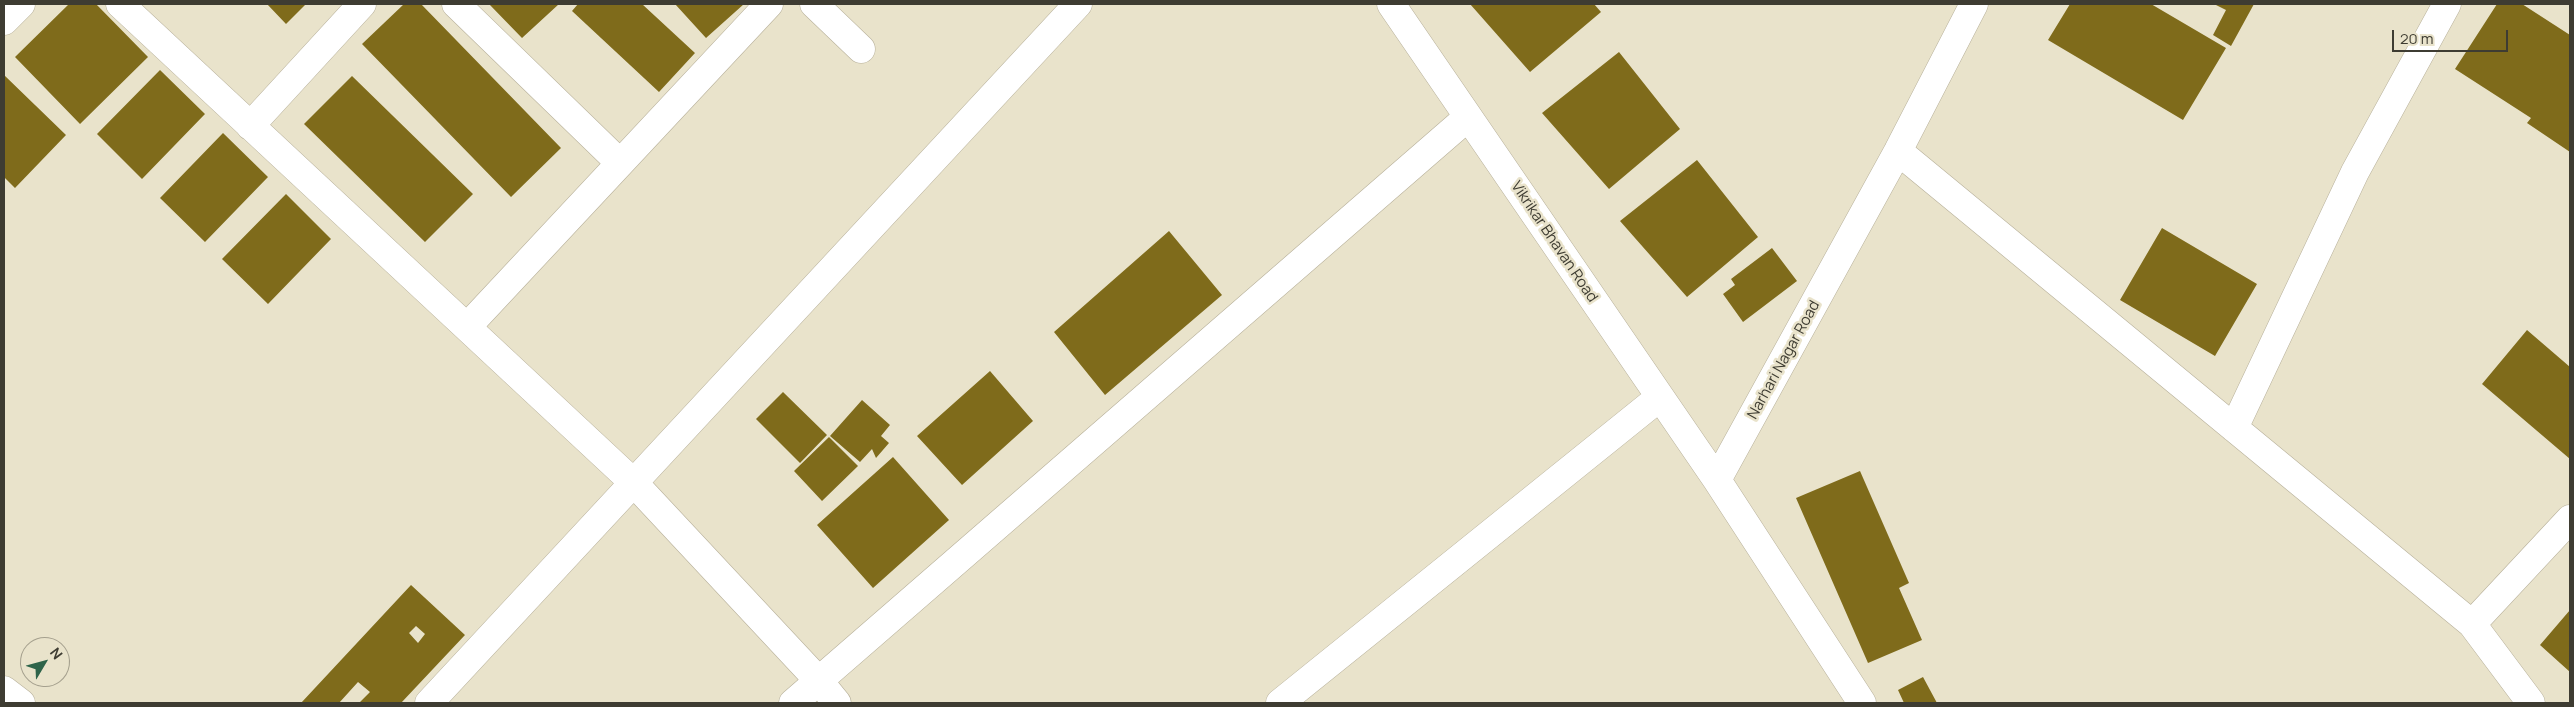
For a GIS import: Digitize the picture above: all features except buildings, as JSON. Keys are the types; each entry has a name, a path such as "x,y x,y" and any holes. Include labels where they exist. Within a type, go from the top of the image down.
{"street":[{"path":"4,22 21,4"},
{"path":"120,4 634,483 819,681 837,703"},
{"path":"250,126 362,4"},
{"path":"456,4 620,163"},
{"path":"467,327 769,4"},
{"path":"814,4 861,49"},
{"path":"428,703 1078,4"},
{"name":"Vikrikar Bhavan Road","path":"1391,4 1717,480"},
{"name":"Narhari Nagar Road","path":"1717,480 1898,152 1974,4"},
{"path":"2234,428 2355,172 2447,4"},
{"path":"793,703 1468,117"},
{"path":"1898,152 2472,624 2531,703"},
{"path":"1280,703 1660,397"},
{"path":"1717,480 1862,703"},
{"path":"2472,624 2570,519"},
{"path":"4,690 21,703"}]}
